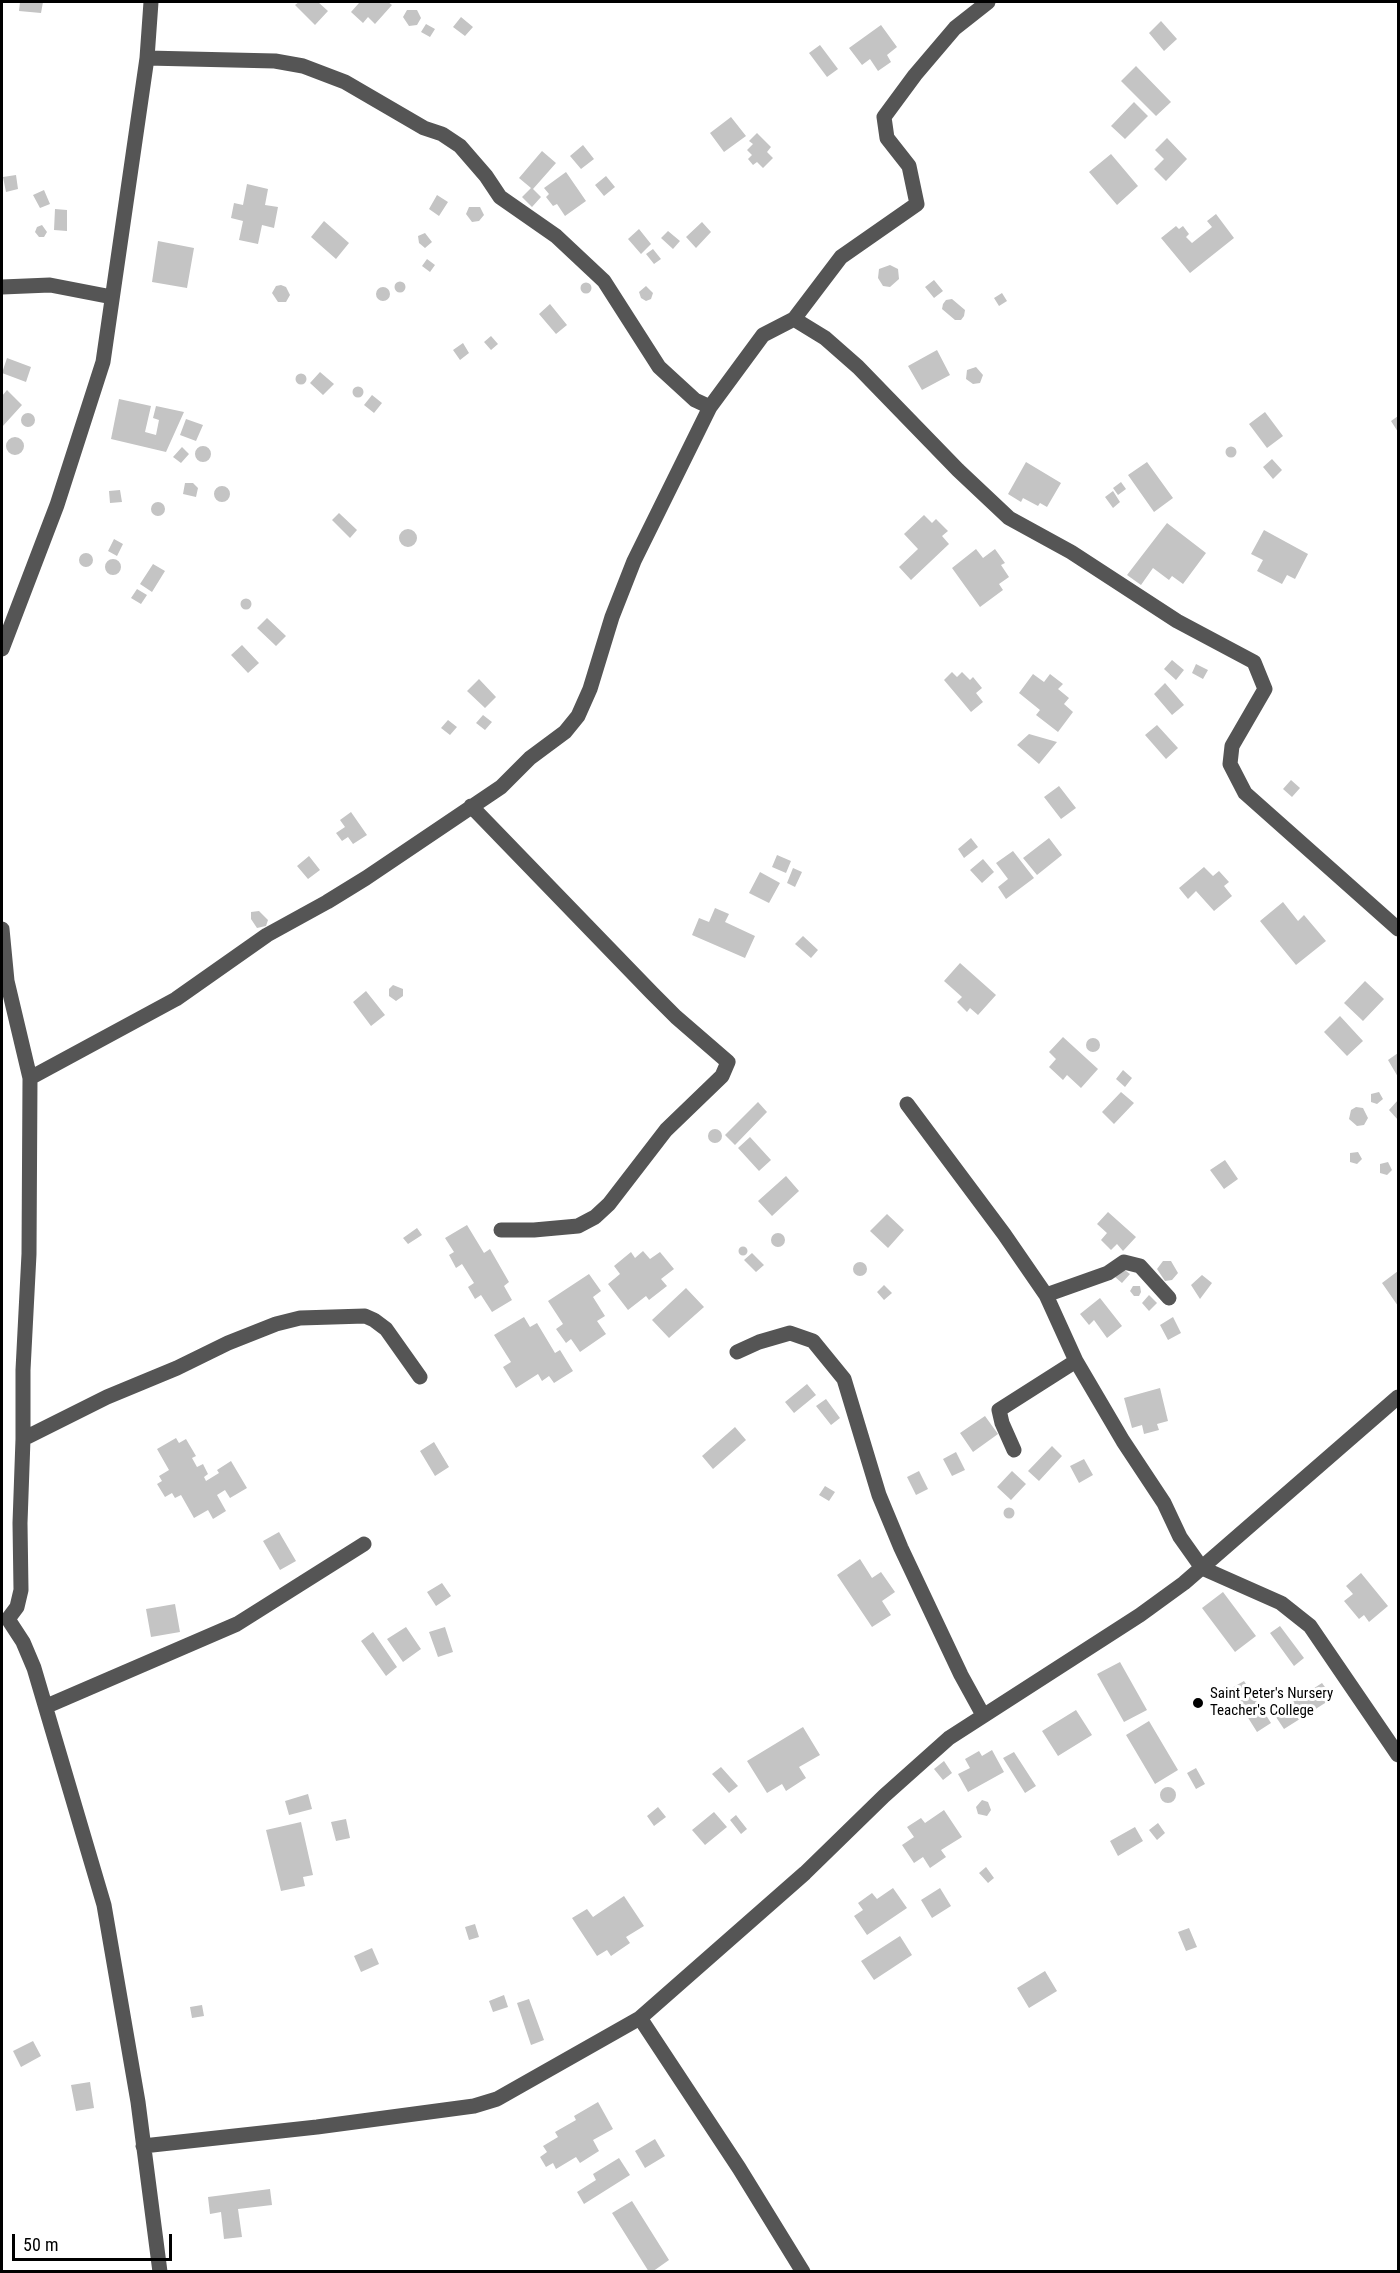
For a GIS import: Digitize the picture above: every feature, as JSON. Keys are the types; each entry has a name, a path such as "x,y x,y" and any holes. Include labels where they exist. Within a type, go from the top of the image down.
{"street":[{"path":"2,649 57,505 103,362 147,58 151,2"},
{"path":"30,1078 176,999 267,935 366,878 501,787 530,758 565,732 578,716 590,689 612,617 634,561 710,407 763,334 794,319 841,257 917,204 909,166 887,138 884,117 915,75 956,28 988,2"},
{"path":"147,58 275,61 303,66 345,82 424,128 442,134 460,146 486,176 500,197 556,236 604,281 659,367 695,400 710,407"},
{"path":"2,287 50,285 112,297"},
{"path":"794,319 825,338 858,367 958,470 1009,518 1071,552 1177,621 1254,662 1265,689 1232,746 1230,764 1245,793 1398,929"},
{"path":"471,806 668,1009 728,1062 722,1076 666,1130 609,1204 595,1217 578,1226 501,1230"},
{"path":"2,929 7,981 30,1078 29,1254 23,1370 20,1511 21,1590 17,1607 5,1617 23,1642 34,1668 104,1905 135,2080 160,2271"},
{"path":"907,1104 1004,1234 1046,1295 1076,1361 1123,1441 1164,1503 1180,1537 1202,1568 1281,1603 1310,1626 1398,1755"},
{"path":"1046,1295 1108,1272 1124,1262 1140,1266 1169,1298"},
{"path":"23,1439 107,1397 177,1368 228,1343 276,1324 300,1318 365,1316 374,1320 386,1329 420,1377"},
{"path":"737,1352 759,1342 790,1333 813,1341 843,1379 879,1495 961,1675 983,1714"},
{"path":"1014,1450 999,1410 1076,1361"},
{"path":"143,2146 317,2127 474,2106 497,2100 640,2018 805,1873 948,1738 1140,1615 1202,1568 1398,1397"},
{"path":"46,1706 237,1624 364,1544"},
{"path":"640,2018 739,2168 803,2271"}],"building":[{"path":"20,2 43,2 41,13 19,11"},
{"path":"299,2 318,2 328,11 315,25 295,5"},
{"path":"357,2 388,2 392,5 375,24 368,17 363,23 351,12 359,3"},
{"path":"407,10 417,10 421,18 417,25 409,26 403,17"},
{"path":"461,17 473,27 465,36 453,27"},
{"path":"1161,21 1177,39 1164,51 1149,33"},
{"path":"426,24 435,29 430,37 421,32"},
{"path":"881,25 897,47 887,55 891,62 878,71 870,59 862,65 849,48"},
{"path":"820,45 838,69 827,77 809,53"},
{"path":"1136,66 1171,102 1156,116 1121,81"},
{"path":"1134,102 1148,116 1125,139 1111,126"},
{"path":"731,117 746,136 724,152 710,133"},
{"path":"757,133 771,147 767,152 773,158 763,168 757,162 753,165 748,159 752,155 747,150 753,144 749,141"},
{"path":"1167,138 1187,159 1166,181 1154,169 1164,159 1155,150"},
{"path":"583,145 594,159 581,169 570,156"},
{"path":"542,151 556,163 533,189 541,197 532,207 522,197 531,188 519,178"},
{"path":"1111,154 1138,186 1117,205 1089,172"},
{"path":"566,172 586,201 565,216 557,204 553,206 546,197 549,194 544,188"},
{"path":"16,175 18,189 6,192 3,177"},
{"path":"606,176 615,187 604,196 595,185"},
{"path":"247,184 268,189 265,205 278,207 274,228 262,225 258,244 239,240 243,221 231,218 234,203 243,205"},
{"path":"44,190 50,204 40,208 33,195"},
{"path":"437,195 448,202 439,216 429,209"},
{"path":"469,207 480,207 484,215 479,221 472,222 466,214"},
{"path":"55,209 67,210 67,231 54,230"},
{"path":"1216,214 1234,238 1190,273 1161,238 1176,226 1179,229 1183,226 1189,234 1186,237 1192,243 1212,227 1207,221"},
{"path":"324,221 349,243 336,259 311,237"},
{"path":"702,222 711,232 696,248 686,237"},
{"path":"42,225 47,232 44,237 39,237 35,232 37,227"},
{"path":"639,229 651,244 641,254 628,239"},
{"path":"668,231 680,241 673,249 661,238"},
{"path":"425,233 432,242 425,248 419,243 418,236"},
{"path":"158,241 194,248 187,288 152,282"},
{"path":"653,249 661,259 654,264 646,254"},
{"path":"427,259 435,265 430,272 422,266"},
{"path":"890,265 898,269 899,279 890,287 883,286 878,278 879,269"},
{"path":"934,280 943,291 934,298 925,287"},
{"path":"400,281 406,287 400,293 394,287"},
{"path":"586,282 592,288 586,294 580,288"},
{"path":"276,286 286,287 290,295 286,302 278,302 272,293"},
{"path":"646,286 653,293 651,299 646,301 641,298 639,292"},
{"path":"380,287 386,287 390,294 386,301 380,301 376,297 376,291"},
{"path":"1002,293 1007,301 999,306 994,298"},
{"path":"952,299 965,310 961,320 955,320 942,309 946,300"},
{"path":"550,304 567,325 556,334 539,314"},
{"path":"491,336 498,344 491,350 484,342"},
{"path":"463,343 469,353 460,360 453,350"},
{"path":"937,350 950,375 922,390 908,366"},
{"path":"7,358 31,367 26,382 2,373"},
{"path":"976,367 983,375 980,383 973,384 966,379 967,370"},
{"path":"320,372 334,384 323,395 310,383"},
{"path":"301,373 307,379 301,385 295,379"},
{"path":"358,386 364,392 358,398 352,392"},
{"path":"7,390 22,405 2,427 2,396"},
{"path":"372,395 382,403 374,413 364,405"},
{"path":"119,399 151,406 145,432 156,435 159,420 153,418 156,406 184,412 166,452 111,439"},
{"path":"1265,412 1283,436 1267,448 1249,424"},
{"path":"25,413 31,413 35,420 31,427 25,427 21,423 21,417"},
{"path":"1398,416 1398,432 1391,421"},
{"path":"186,419 203,425 196,441 180,435"},
{"path":"15,437 21,440 24,446 21,452 15,455 9,452 6,446 9,440"},
{"path":"203,446 211,454 203,462 195,454"},
{"path":"1231,446 1237,452 1231,458 1225,452"},
{"path":"182,447 189,454 181,463 173,457"},
{"path":"1272,459 1282,470 1273,479 1263,467"},
{"path":"1026,462 1061,483 1047,507 1040,503 1038,506 1023,498 1021,502 1008,494"},
{"path":"1147,462 1173,498 1154,512 1128,475"},
{"path":"1121,482 1126,489 1118,495 1113,488"},
{"path":"185,483 193,483 198,488 196,497 183,494"},
{"path":"222,486 230,494 222,502 214,494"},
{"path":"120,490 122,502 110,503 109,491"},
{"path":"1113,491 1120,502 1113,508 1105,497"},
{"path":"155,502 161,502 165,509 161,516 155,516 151,512 151,506"},
{"path":"339,513 357,530 350,538 332,520"},
{"path":"924,515 932,523 936,519 948,531 942,536 949,544 911,580 899,567 918,549 904,534"},
{"path":"1167,523 1206,553 1183,584 1172,576 1169,580 1153,568 1141,585 1127,575"},
{"path":"408,529 414,532 417,538 414,544 408,547 402,544 399,538 402,532"},
{"path":"1264,530 1308,554 1295,579 1287,575 1282,584 1257,571 1263,560 1251,554"},
{"path":"114,539 123,544 117,556 108,551"},
{"path":"976,549 983,558 995,549 1005,563 1001,565 1009,577 999,584 1003,590 980,607 952,568"},
{"path":"83,553 89,553 93,560 89,567 83,567 79,563 79,557"},
{"path":"113,559 121,567 113,575 105,567"},
{"path":"153,564 165,571 152,592 140,584"},
{"path":"137,589 147,595 141,604 131,598"},
{"path":"246,598 252,604 246,610 240,604"},
{"path":"267,618 286,636 276,646 257,628"},
{"path":"242,645 259,663 248,673 231,655"},
{"path":"1172,660 1184,670 1176,680 1164,669"},
{"path":"1196,664 1208,670 1203,679 1192,673"},
{"path":"952,672 957,677 962,672 970,680 973,677 982,688 976,693 983,702 971,712 944,680"},
{"path":"1033,674 1044,682 1050,674 1063,684 1058,689 1069,698 1064,704 1073,712 1058,732 1036,715 1040,710 1019,693"},
{"path":"479,679 496,697 485,708 467,691"},
{"path":"1165,683 1184,705 1172,715 1154,694"},
{"path":"483,715 492,722 485,730 476,723"},
{"path":"448,720 457,727 450,735 441,728"},
{"path":"1157,725 1178,748 1166,759 1145,735"},
{"path":"1029,734 1057,742 1039,764 1017,745"},
{"path":"1291,780 1300,788 1292,797 1283,789"},
{"path":"1059,786 1076,808 1061,819 1044,797"},
{"path":"351,812 367,835 353,844 348,837 342,841 336,833 345,827 340,820"},
{"path":"971,838 978,847 964,858 958,849"},
{"path":"1049,838 1062,855 1037,875 1023,858"},
{"path":"1013,851 1034,878 1006,899 998,887 1008,879 996,863"},
{"path":"777,855 791,861 786,873 772,867"},
{"path":"309,856 320,870 308,879 297,866"},
{"path":"983,859 994,872 982,883 970,870"},
{"path":"1204,867 1213,876 1219,871 1229,882 1224,886 1232,896 1214,911 1196,891 1188,899 1179,888"},
{"path":"793,868 802,872 795,887 787,883"},
{"path":"760,872 780,883 769,903 749,893"},
{"path":"1283,902 1298,921 1304,915 1326,941 1296,965 1260,921"},
{"path":"715,908 729,914 725,922 755,936 745,958 692,935 699,918 709,922"},
{"path":"259,911 268,920 266,926 257,928 251,919 251,912"},
{"path":"803,936 818,950 811,958 795,944"},
{"path":"960,963 996,995 978,1015 970,1008 967,1012 957,1002 962,997 944,981"},
{"path":"1365,981 1384,999 1363,1021 1344,1003"},
{"path":"393,985 403,989 403,996 396,1001 389,996 389,989"},
{"path":"366,991 385,1015 371,1026 353,1002"},
{"path":"1340,1016 1363,1041 1347,1056 1324,1032"},
{"path":"1063,1037 1098,1069 1081,1088 1067,1075 1063,1080 1049,1067 1056,1059 1049,1052"},
{"path":"1090,1038 1096,1038 1100,1045 1096,1052 1090,1052 1086,1048 1086,1042"},
{"path":"1398,1053 1398,1077 1388,1060"},
{"path":"1123,1070 1132,1078 1125,1087 1116,1079"},
{"path":"1121,1092 1134,1103 1114,1124 1102,1112"},
{"path":"1379,1092 1383,1099 1377,1104 1371,1102 1371,1094"},
{"path":"1398,1100 1398,1120 1389,1110"},
{"path":"758,1102 767,1112 735,1145 725,1135"},
{"path":"1356,1107 1363,1108 1368,1118 1364,1125 1357,1126 1349,1119 1351,1110"},
{"path":"712,1129 718,1129 722,1136 718,1143 712,1143 708,1139 708,1133"},
{"path":"750,1137 771,1160 759,1171 738,1148"},
{"path":"1358,1152 1362,1159 1357,1164 1350,1162 1350,1153"},
{"path":"1225,1160 1238,1179 1224,1189 1210,1170"},
{"path":"1388,1162 1392,1170 1387,1175 1380,1173 1380,1164"},
{"path":"786,1176 799,1191 772,1216 758,1201"},
{"path":"1108,1212 1136,1237 1123,1251 1117,1244 1111,1250 1101,1240 1107,1233 1097,1224"},
{"path":"887,1214 904,1230 888,1248 870,1231"},
{"path":"467,1225 484,1253 490,1249 509,1282 504,1286 512,1300 492,1312 481,1295 475,1299 468,1287 474,1283 462,1264 456,1268 449,1255 454,1252 445,1238"},
{"path":"417,1228 422,1235 408,1244 403,1238"},
{"path":"775,1233 781,1233 785,1240 781,1247 775,1247 771,1243 771,1237"},
{"path":"743,1246 748,1251 743,1256 738,1251"},
{"path":"643,1251 650,1259 660,1252 674,1269 661,1279 667,1286 649,1300 646,1296 628,1310 608,1284 620,1274 614,1266 631,1252 635,1258"},
{"path":"752,1253 764,1265 756,1272 744,1260"},
{"path":"1163,1261 1171,1261 1178,1273 1172,1280 1165,1281 1157,1269"},
{"path":"857,1262 863,1262 867,1269 863,1276 857,1276 853,1272 853,1266"},
{"path":"1122,1268 1130,1274 1122,1283 1115,1277"},
{"path":"1398,1271 1398,1306 1382,1283"},
{"path":"589,1274 601,1291 593,1297 605,1316 597,1321 606,1334 580,1352 571,1339 566,1343 556,1329 563,1324 548,1301"},
{"path":"1202,1275 1212,1283 1200,1299 1191,1285"},
{"path":"884,1285 892,1293 884,1300 877,1292"},
{"path":"1133,1286 1140,1286 1139,1296 1134,1296 1130,1291"},
{"path":"686,1288 704,1307 669,1338 652,1320"},
{"path":"1149,1295 1157,1303 1149,1311 1142,1303"},
{"path":"1100,1298 1122,1326 1107,1338 1094,1320 1089,1325 1080,1314"},
{"path":"524,1317 530,1327 537,1323 555,1353 560,1350 573,1371 554,1383 549,1376 542,1381 538,1374 516,1388 503,1367 511,1362 494,1335"},
{"path":"1173,1317 1181,1333 1168,1340 1160,1325"},
{"path":"807,1384 816,1395 794,1413 785,1402"},
{"path":"1160,1388 1168,1421 1157,1424 1159,1430 1144,1434 1142,1425 1132,1428 1124,1398"},
{"path":"826,1399 840,1418 831,1425 816,1406"},
{"path":"985,1416 998,1434 973,1452 960,1433"},
{"path":"735,1427 746,1440 713,1469 702,1456"},
{"path":"176,1438 179,1443 186,1439 196,1456 192,1458 197,1467 203,1464 208,1474 204,1477 206,1481 219,1473 217,1470 231,1461 247,1488 230,1498 225,1490 217,1495 226,1511 213,1519 208,1510 194,1518 181,1495 175,1498 172,1493 165,1497 157,1484 162,1481 159,1476 169,1470 157,1449"},
{"path":"434,1442 449,1467 435,1476 420,1451"},
{"path":"1052,1446 1062,1456 1039,1481 1028,1471"},
{"path":"956,1452 965,1470 952,1476 943,1459"},
{"path":"1084,1459 1093,1475 1079,1483 1070,1466"},
{"path":"919,1471 928,1489 916,1495 907,1477"},
{"path":"1012,1471 1026,1484 1011,1500 997,1487"},
{"path":"825,1486 835,1492 829,1501 819,1495"},
{"path":"1009,1507 1015,1513 1009,1519 1003,1513"},
{"path":"279,1532 296,1561 280,1570 263,1541"},
{"path":"860,1559 872,1578 881,1572 895,1592 882,1601 891,1615 872,1627 837,1575"},
{"path":"1361,1573 1388,1606 1369,1622 1364,1615 1359,1619 1344,1601 1353,1594 1346,1586"},
{"path":"442,1583 451,1596 436,1606 427,1592"},
{"path":"1223,1592 1256,1636 1235,1652 1202,1608"},
{"path":"175,1604 180,1632 151,1637 146,1609"},
{"path":"1280,1626 1304,1658 1294,1666 1270,1633"},
{"path":"406,1627 421,1649 403,1662 387,1639"},
{"path":"445,1627 453,1652 438,1657 429,1632"},
{"path":"373,1632 397,1667 386,1676 361,1641"},
{"path":"1120,1662 1147,1710 1124,1722 1097,1674"},
{"path":"1244,1681 1271,1723 1257,1732 1230,1689"},
{"path":"1322,1683 1333,1698 1284,1729 1274,1714"},
{"path":"1076,1710 1092,1735 1058,1756 1042,1731"},
{"path":"1149,1721 1178,1770 1155,1784 1126,1735"},
{"path":"803,1727 820,1755 799,1767 806,1778 786,1791 782,1784 767,1793 747,1761"},
{"path":"992,1750 1004,1772 968,1792 958,1774 970,1768 965,1759 979,1751 982,1756"},
{"path":"1014,1752 1036,1786 1025,1793 1003,1758"},
{"path":"944,1761 952,1773 943,1780 934,1769"},
{"path":"721,1767 738,1786 729,1793 712,1774"},
{"path":"1196,1768 1205,1784 1196,1789 1187,1773"},
{"path":"1168,1787 1176,1795 1168,1803 1160,1795"},
{"path":"308,1794 312,1809 289,1815 285,1801"},
{"path":"982,1800 988,1802 991,1810 987,1816 978,1814 976,1807"},
{"path":"658,1807 666,1817 654,1826 647,1816"},
{"path":"944,1810 962,1837 941,1850 946,1857 930,1868 923,1857 914,1863 902,1845 914,1837 907,1827 921,1818 925,1823"},
{"path":"714,1812 727,1827 705,1845 692,1830"},
{"path":"736,1815 747,1829 741,1834 730,1820"},
{"path":"346,1819 350,1838 336,1841 331,1822"},
{"path":"301,1822 313,1875 303,1877 305,1886 281,1891 266,1830"},
{"path":"1158,1823 1165,1833 1157,1840 1149,1830"},
{"path":"1135,1827 1143,1841 1118,1856 1110,1841"},
{"path":"986,1867 994,1878 988,1883 979,1873"},
{"path":"893,1888 907,1908 867,1935 854,1916 863,1910 858,1903 872,1893 877,1899"},
{"path":"940,1888 951,1906 932,1918 921,1900"},
{"path":"624,1896 644,1926 626,1937 630,1943 611,1956 607,1950 597,1956 572,1918 587,1909 593,1917"},
{"path":"475,1924 479,1937 469,1940 465,1927"},
{"path":"1189,1928 1197,1947 1186,1951 1178,1932"},
{"path":"900,1936 912,1955 874,1980 861,1961"},
{"path":"372,1948 379,1964 361,1972 354,1956"},
{"path":"1045,1971 1057,1991 1029,2008 1017,1988"},
{"path":"504,1995 508,2007 493,2012 489,2001"},
{"path":"529,1999 544,2040 531,2045 517,2003"},
{"path":"202,2005 204,2016 192,2018 190,2007"},
{"path":"33,2041 41,2056 21,2067 13,2051"},
{"path":"90,2082 94,2108 76,2111 71,2085"},
{"path":"598,2102 613,2129 593,2140 599,2151 580,2163 576,2157 556,2169 553,2163 546,2167 540,2157 547,2152 543,2146 558,2137 555,2132 576,2120 574,2116"},
{"path":"655,2139 665,2156 645,2168 635,2151"},
{"path":"619,2158 630,2175 584,2204 577,2192 596,2180 593,2174"},
{"path":"270,2189 272,2205 238,2209 242,2237 224,2239 221,2212 210,2214 208,2197"},
{"path":"632,2201 669,2260 652,2272 649,2272 612,2213"}],"place":[{"name":"Saint Peter's Nursery Teacher's College","path":"1198,1703"}]}
